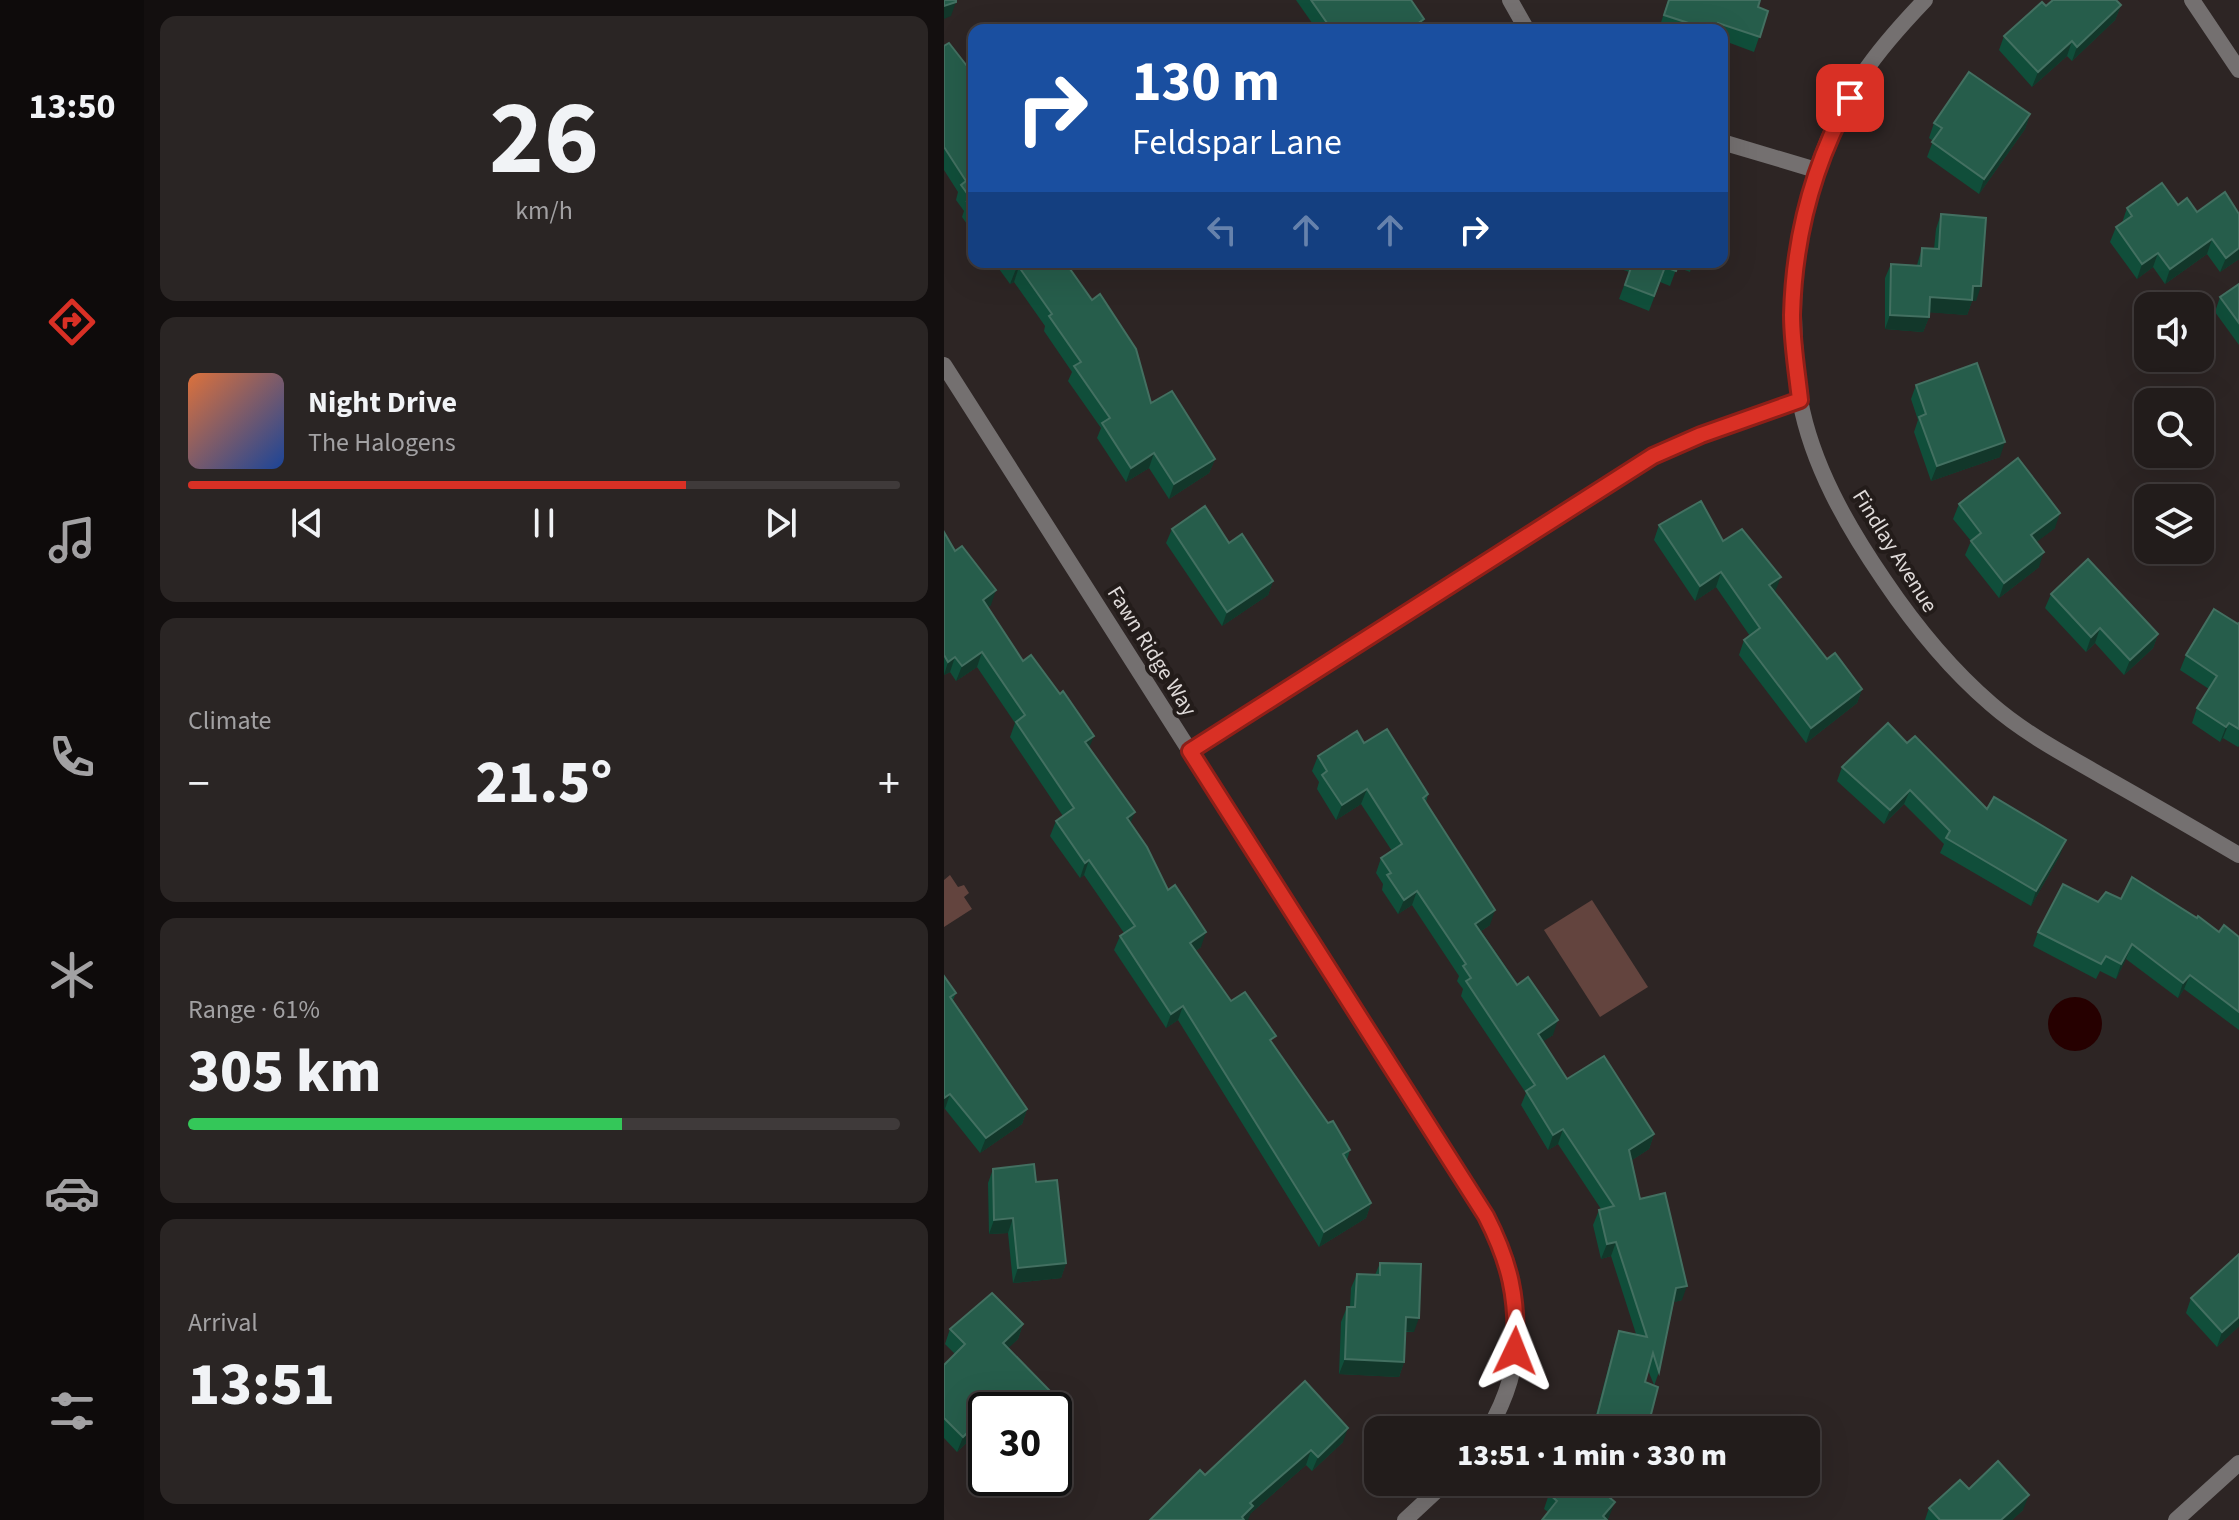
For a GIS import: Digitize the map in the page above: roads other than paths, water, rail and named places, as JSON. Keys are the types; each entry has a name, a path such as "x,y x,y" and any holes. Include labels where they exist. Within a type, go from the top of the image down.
{"street":[{"path":"1510,0 1524,24"},
{"name":"Findlay Avenue","path":"1925,0 1894,33 1862,75 1837,120 1816,170 1803,216 1792,317 1800,400 1828,483 1846,522 1914,623 1951,667 1993,706 2038,739 2239,855"},
{"path":"2192,0 2239,70"},
{"path":"1728,144 1816,170"},
{"name":"Fawn Ridge Way","path":"944,365 1486,1216 1503,1249 1517,1316 1509,1385 1495,1416"},
{"path":"1190,751 1653,456 1701,435 1800,400"},
{"path":"2176,1520 2239,1463"},
{"path":"1405,1520 1431,1496"}]}
